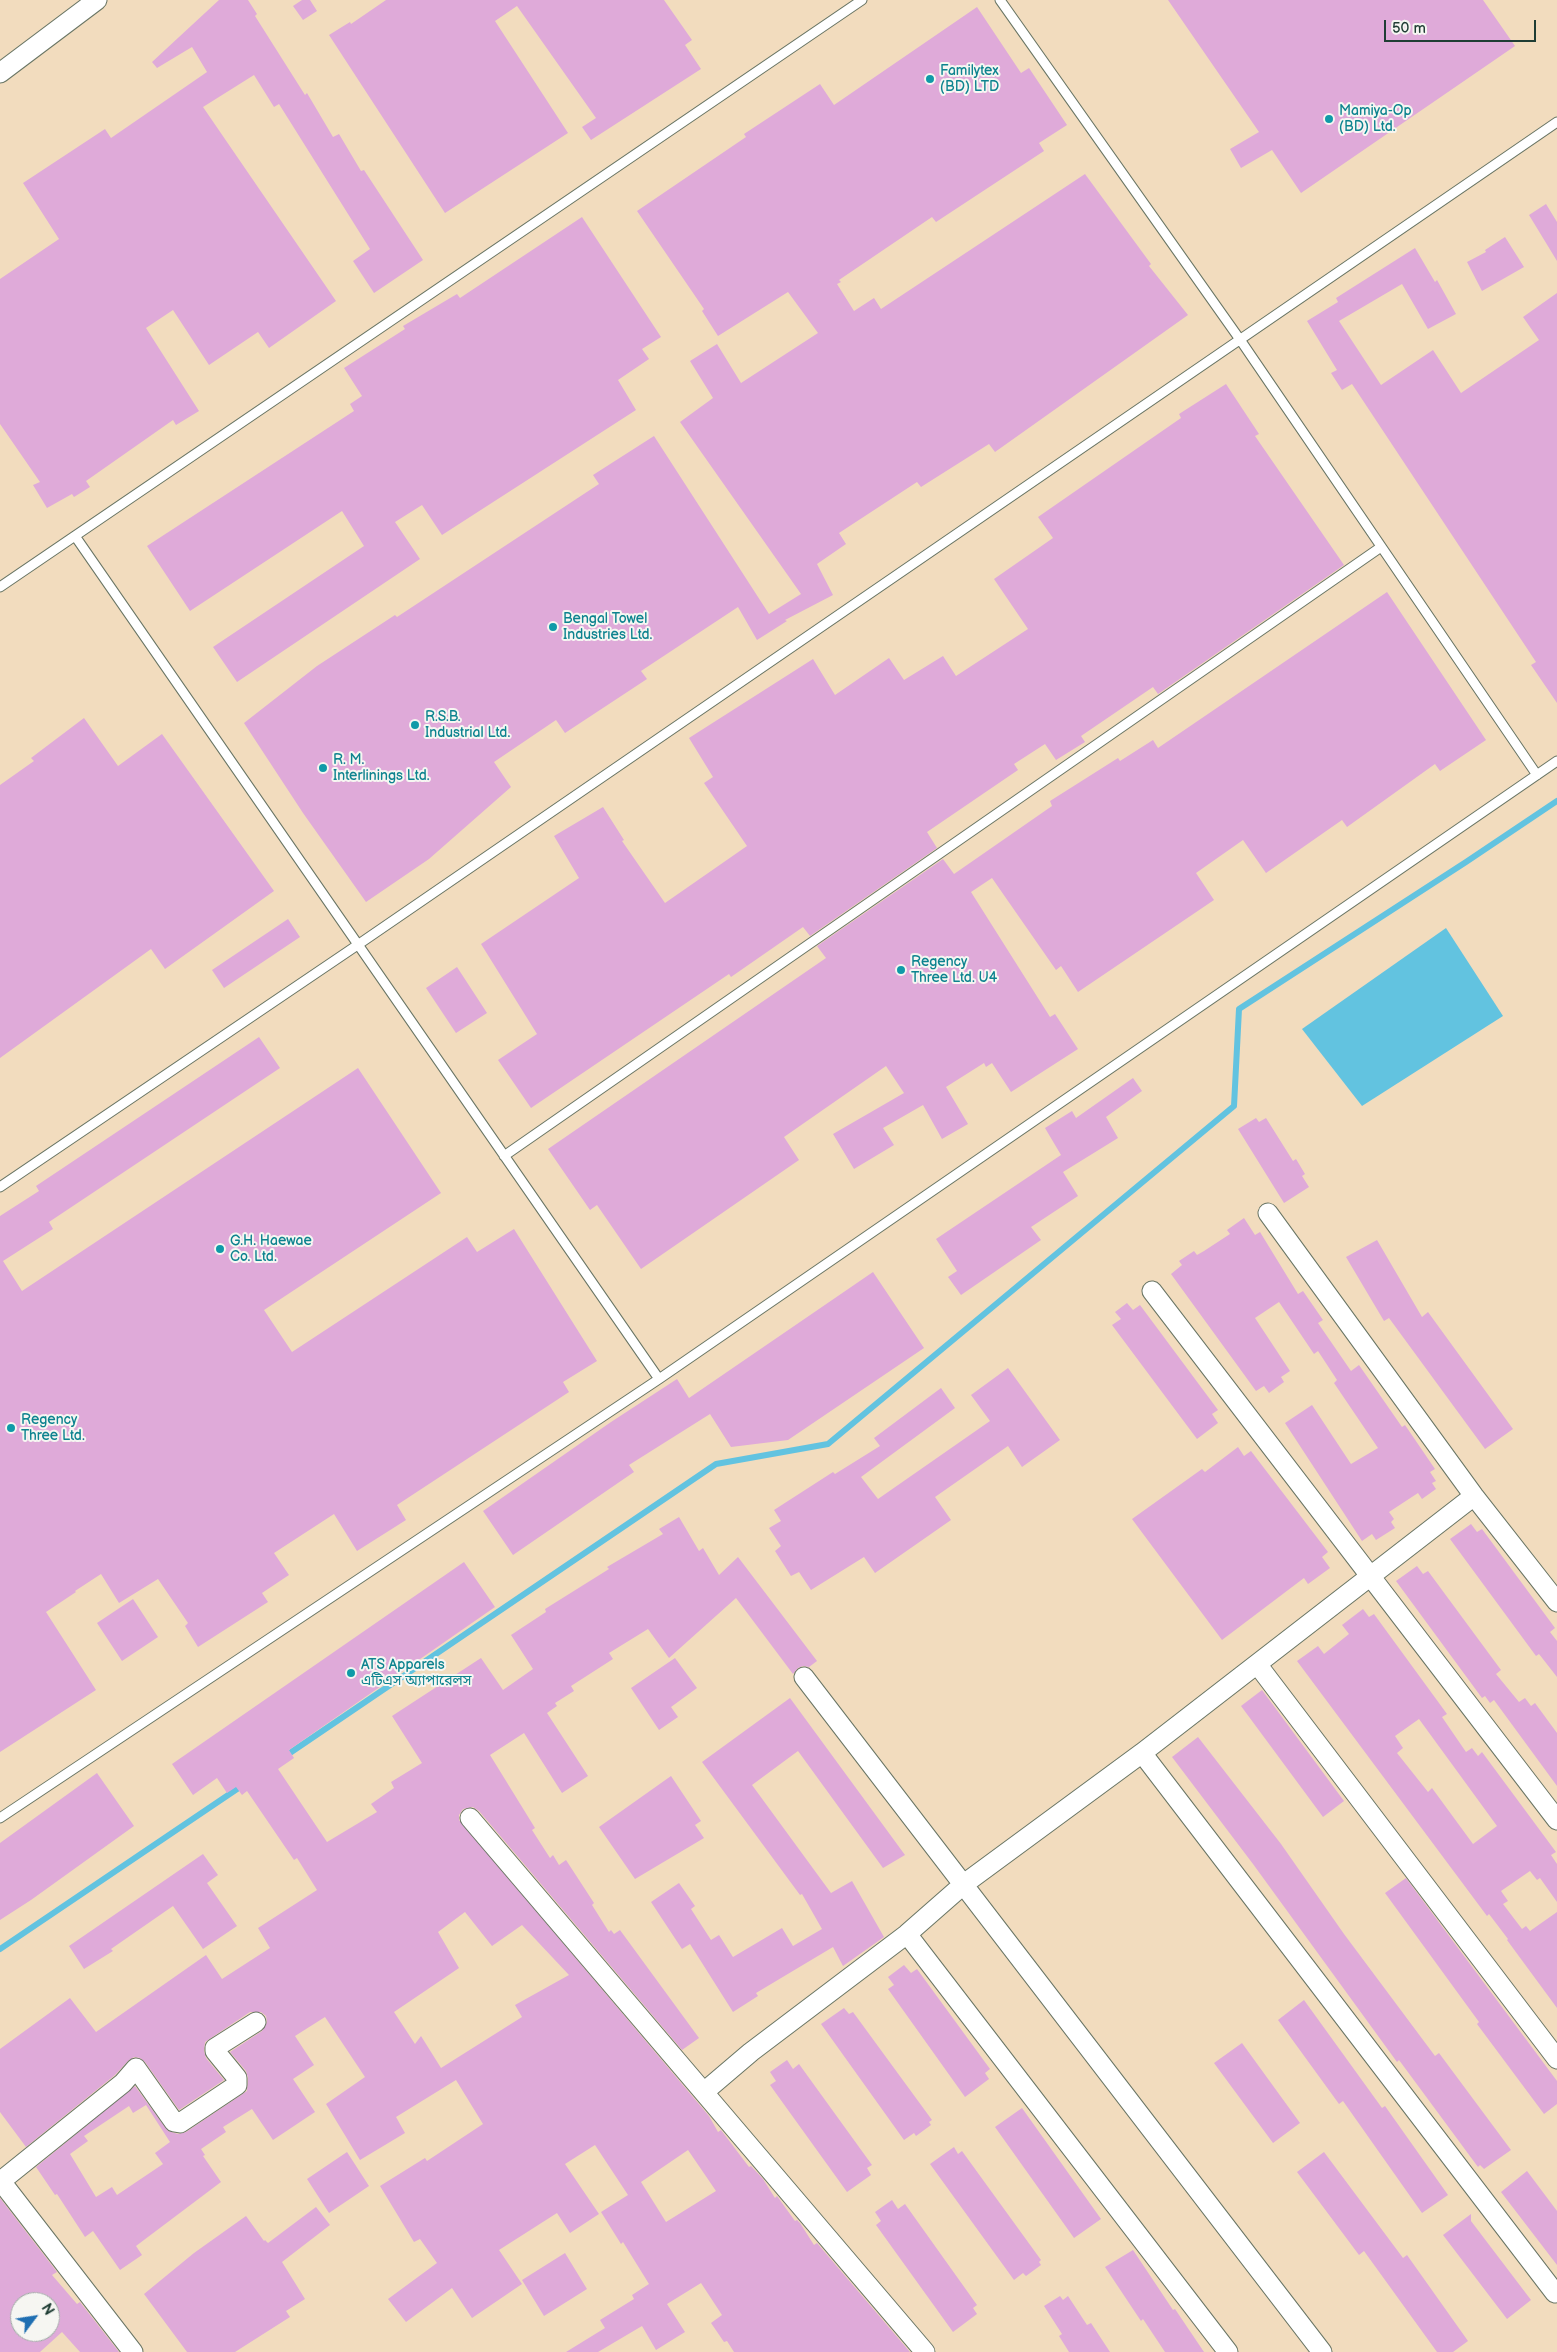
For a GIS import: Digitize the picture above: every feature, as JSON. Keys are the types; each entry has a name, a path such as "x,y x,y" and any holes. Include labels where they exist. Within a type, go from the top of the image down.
{"street":[{"path":"0,73 97,0"},
{"path":"1268,1213 1474,1496 1557,1602"},
{"path":"1152,1291 1557,1820"},
{"path":"704,2092 751,2052 908,1934 964,1884 1142,1753 1474,1496"},
{"path":"1257,1664 1557,2059"},
{"path":"804,1677 1322,2352"},
{"path":"1142,1753 1555,2293"},
{"path":"470,1818 925,2352"},
{"path":"908,1934 1228,2352"},
{"path":"133,2352 0,2181 123,2083 136,2068 174,2122 180,2123 236,2085 237,2078 214,2051 215,2048 256,2022"}],"lane":[{"path":"0,587 862,0"},
{"path":"1000,0 1240,341 1537,775"},
{"path":"0,1187 359,944 1557,122"},
{"path":"74,536 359,944 659,1379"},
{"path":"504,1156 1381,547"},
{"path":"0,1818 659,1379 1557,761"}],"water":[{"path":"1446,928 1503,1016 1362,1106 1302,1029"}],"building":[{"path":"219,0 248,0 257,14 255,16 305,95 307,93 333,137 339,134 361,171 364,170 423,260 374,293 353,261 370,249 279,104 274,107 254,75 203,107 336,301 269,348 258,332 209,365 173,310 146,328 199,411 176,425 173,420 86,481 90,487 74,497 72,494 47,508 33,485 40,482 0,424 0,279 59,239 23,183 105,129 111,138 207,72 192,47 157,68 152,62"},
{"path":"302,0 310,0 317,11 303,20 293,6"},
{"path":"386,0 664,0 692,40 685,45 701,69 591,140 582,127 596,118 517,6 495,21 568,133 445,213 329,35 350,22 351,24"},
{"name":"Mamiya-Op (BD) Ltd.","path":"1168,0 1483,0 1515,46 1301,193 1272,150 1241,168 1230,149 1259,132"},
{"path":"977,7 1021,73 1029,68 1067,125 1039,143 1044,151 936,222 932,217 839,280 841,282 837,284 854,311 874,298 881,309 1085,174 1151,264 1149,266 1188,315 995,452 989,444 921,487 917,482 839,533 846,544 817,564 833,595 785,620 787,621 757,640 738,607 641,671 647,679 565,733 556,720 494,762 511,787 429,859 366,902 303,813 244,723 317,666 395,615 397,617 599,484 593,475 654,436 769,614 801,594 680,422 713,398 690,361 717,344 741,383 818,333 788,292 718,336 702,311 704,309 637,211 746,137 744,134 820,84 834,105"},
{"path":"1546,204 1557,222 1557,261 1529,215"},
{"path":"582,217 661,337 642,349 649,359 618,380 636,410 442,535 422,505 395,522 420,559 237,682 213,647 364,546 342,511 190,611 147,546 354,411 350,404 362,396 344,368 405,329 403,326 457,294 460,298"},
{"path":"1505,237 1524,267 1482,291 1467,262 1486,252 1485,250"},
{"path":"1415,248 1435,282 1437,280 1456,314 1428,329 1402,284 1339,321 1381,385 1433,350 1461,393 1539,340 1523,317 1557,293 1557,703 1531,665 1536,662 1352,384 1342,390 1331,373 1337,370 1307,321 1338,302 1336,298"},
{"path":"1226,384 1259,434 1255,436 1344,565 1158,694 1153,687 1081,736 1085,742 1056,760 1045,744 1014,764 1018,770 927,832 937,848 810,936 803,927 731,977 729,974 531,1108 498,1060 537,1034 481,944 579,878 554,836 603,807 624,840 622,841 665,903 747,846 704,783 713,777 689,738 813,659 835,695 889,658 904,680 943,656 956,676 1028,629 994,579 1053,538 1038,517 1181,418 1179,414"},
{"path":"1387,592 1486,740 1440,771 1435,764 1347,827 1342,820 1266,873 1243,840 1196,873 1214,900 1078,992 1061,966 1056,970 992,878 971,892 1050,1017 1055,1014 1078,1049 1011,1092 992,1063 986,1067 984,1063 946,1087 968,1124 942,1139 923,1105 883,1128 894,1145 854,1169 833,1134 904,1093 886,1066 784,1137 799,1160 641,1269 597,1205 590,1210 548,1149 826,958 817,946 943,859 954,874 1052,806 1050,801 1118,758 1120,761 1153,740 1158,748"},
{"path":"84,718 118,766 162,734 274,891 165,969 151,949 0,1058 0,785 34,761 31,758"},
{"path":"288,919 300,937 224,988 212,970"},
{"path":"457,967 487,1013 456,1033 426,988"},
{"path":"259,1037 280,1068 49,1222 53,1229 3,1261 22,1291 358,1068 441,1193 264,1310 292,1352 467,1237 477,1252 514,1229 597,1361 563,1382 569,1392 397,1505 406,1520 357,1551 334,1514 274,1553 289,1575 262,1593 268,1602 198,1647 185,1626 188,1623 158,1579 119,1603 101,1574 75,1591 46,1612 96,1690 0,1752 0,1216 39,1191 36,1186"},
{"path":"1133,1078 1142,1091 1106,1117 1118,1138 1063,1172 1078,1196 1031,1227 1041,1240 961,1295 948,1277 957,1271 936,1239 1061,1155 1045,1128 1072,1111 1076,1118"},
{"path":"1256,1118 1259,1122 1266,1118 1293,1161 1296,1159 1305,1174 1302,1176 1309,1187 1284,1203 1238,1129"},
{"path":"1244,1218 1255,1235 1260,1232 1298,1294 1303,1291 1323,1320 1318,1323 1351,1371 1359,1365 1402,1427 1405,1425 1435,1469 1430,1472 1436,1481 1432,1483 1436,1489 1422,1499 1418,1493 1389,1512 1394,1519 1391,1522 1395,1528 1376,1540 1372,1534 1362,1541 1285,1423 1312,1405 1351,1464 1378,1448 1334,1383 1337,1380 1318,1351 1314,1354 1279,1302 1255,1318 1290,1371 1281,1377 1284,1382 1269,1393 1264,1386 1256,1391 1171,1274 1182,1265 1179,1261 1194,1251 1197,1255 1230,1234 1227,1230"},
{"path":"1377,1240 1422,1317 1428,1312 1513,1429 1485,1449 1389,1318 1384,1321 1346,1257"},
{"path":"873,1272 924,1348 788,1440 731,1447 710,1414 629,1465 634,1472 513,1555 483,1511 611,1422 677,1379 689,1398"},
{"path":"1127,1303 1133,1310 1140,1305 1218,1410 1212,1414 1218,1423 1197,1439 1112,1325 1121,1319 1115,1312"},
{"path":"1008,1368 1060,1440 1022,1467 1008,1446 935,1497 951,1520 875,1573 864,1557 811,1590 799,1572 791,1576 775,1551 781,1546 769,1528 781,1521 774,1510 833,1472 835,1474 880,1446 874,1438 941,1388 955,1408 861,1477 878,1499 990,1421 971,1395"},
{"path":"1238,1447 1244,1456 1251,1451 1328,1552 1322,1557 1330,1568 1308,1584 1304,1578 1222,1640 1132,1519 1202,1469 1205,1472"},
{"path":"679,1517 699,1551 703,1548 719,1575 738,1557 817,1661 809,1667 803,1666 798,1668 793,1674 736,1598 669,1658 648,1629 609,1653 613,1659 571,1686 574,1691 555,1703 557,1706 547,1713 588,1776 562,1793 524,1733 490,1755 535,1828 532,1830 550,1858 553,1855 559,1865 566,1860 594,1903 592,1905 609,1932 611,1930 614,1934 620,1930 699,2038 682,2050 479,1811 473,1807 463,1809 459,1815 459,1820 709,2116 718,2132 721,2130 749,2167 751,2166 763,2179 775,2198 777,2196 795,2221 797,2220 800,2223 814,2245 817,2243 910,2352 734,2352 727,2341 724,2342 711,2323 722,2315 701,2283 667,2304 685,2332 656,2350 642,2326 598,2352 566,2352 605,2328 600,2320 634,2299 632,2295 649,2284 623,2242 621,2244 601,2212 628,2195 595,2145 565,2164 599,2214 570,2233 557,2213 499,2250 522,2284 472,2318 452,2288 406,2322 388,2299 437,2263 420,2239 414,2242 380,2186 425,2158 427,2161 483,2124 456,2080 396,2117 405,2133 360,2160 326,2104 365,2077 325,2017 295,2036 314,2065 293,2079 315,2112 273,2140 252,2109 223,2127 226,2132 201,2149 205,2155 203,2156 221,2182 136,2246 142,2255 120,2270 93,2231 85,2237 57,2194 55,2195 36,2167 135,2086 168,2131 178,2134 186,2132 247,2091 248,2078 246,2071 230,2052 262,2031 267,2022 266,2016 261,2012 250,2012 205,2042 204,2051 206,2058 224,2080 179,2110 145,2062 140,2058 134,2057 115,2075 26,2147 0,2112 0,2049 70,1998 96,2032 206,1955 222,1979 270,1948 258,1928 317,1890 297,1858 294,1860 247,1791 242,1795 236,1787 227,1793 217,1778 193,1795 172,1764 464,1562 495,1607 289,1750 294,1758 278,1769 327,1842 377,1812 371,1804 394,1788 391,1782 422,1763 392,1716 481,1658 503,1690 533,1669 511,1635 546,1612 545,1609 609,1569 607,1567 663,1534 659,1529","holes":["465,1912 492,1946 522,1925 569,1975 515,2005 522,2017 441,2068 421,2036 415,2044 394,2012 459,1968 438,1932","146,2105 170,2142 155,2153 163,2164 117,2195 112,2187 96,2197 70,2154 88,2141 84,2136 129,2106 133,2113","688,2150 716,2191 666,2222 641,2182"]},
{"path":"1471,1524 1477,1532 1482,1529 1555,1628 1550,1632 1557,1641 1557,1677 1539,1654 1536,1656 1450,1539"},
{"path":"1417,1566 1423,1574 1428,1571 1501,1670 1496,1674 1519,1702 1525,1698 1531,1706 1535,1703 1557,1733 1557,1786 1494,1700 1490,1703 1485,1696 1482,1698 1396,1581"},
{"path":"133,1599 158,1637 122,1661 97,1623"},
{"path":"1363,1609 1369,1617 1374,1614 1447,1714 1442,1717 1466,1752 1472,1748 1478,1756 1482,1752 1556,1852 1551,1855 1557,1864 1557,1902 1540,1878 1537,1880 1530,1871 1501,1891 1508,1901 1503,1904 1522,1929 1526,1926 1530,1931 1557,1912 1557,2008 1508,1939 1489,1914 1487,1916 1297,1661 1318,1646 1324,1654 1349,1634 1342,1625","holes":["1419,1719 1497,1826 1473,1844 1432,1788 1428,1792 1397,1753 1403,1748 1395,1736"]},
{"path":"675,1658 697,1688 671,1707 678,1717 659,1730 631,1688"},
{"path":"1262,1690 1344,1801 1323,1817 1241,1706"},
{"path":"790,1698 905,1855 883,1868 798,1751 752,1785 831,1893 852,1881 884,1937 843,1966 833,1947 756,1993 758,1996 733,2012 690,1944 682,1949 651,1902 679,1883 695,1906 691,1909 711,1940 719,1935 733,1957 782,1928 793,1946 822,1929 802,1894 800,1895 702,1762"},
{"path":"1198,1737 1281,1844 1344,1934 1435,2056 1439,2053 1511,2150 1484,2169 1480,2165 1478,2167 1399,2060 1397,2062 1253,1864 1172,1757"},
{"path":"97,1773 134,1826 0,1920 0,1843"},
{"path":"671,1776 701,1821 695,1825 704,1838 635,1879 599,1827"},
{"path":"203,1854 218,1875 207,1883 237,1926 203,1949 173,1906 111,1949 113,1951 84,1969 69,1946"},
{"path":"1406,1878 1557,2081 1557,2104 1544,2114 1477,2024 1479,2022 1385,1893"},
{"path":"904,1965 911,1973 917,1969 990,2069 985,2073 989,2079 965,2097 888,1989 894,1985 888,1977"},
{"path":"1304,2000 1382,2108 1385,2106 1448,2195 1422,2213 1343,2101 1339,2104 1278,2020"},
{"path":"844,2008 849,2014 853,2012 932,2120 929,2122 931,2125 916,2136 914,2133 904,2140 821,2024"},
{"path":"1242,2043 1300,2123 1273,2143 1214,2063"},
{"path":"787,2060 793,2069 799,2064 872,2165 867,2168 871,2175 847,2192 770,2085 776,2081 770,2072"},
{"path":"1022,2108 1101,2219 1074,2238 995,2127"},
{"path":"954,2147 958,2154 962,2151 1041,2260 1039,2262 1041,2265 1026,2276 1023,2273 1014,2280 930,2164"},
{"path":"347,2152 369,2186 329,2213 307,2179"},
{"path":"1324,2152 1403,2258 1407,2255 1468,2341 1453,2352 1437,2352 1364,2251 1359,2255 1297,2172"},
{"path":"1527,2171 1557,2211 1557,2265 1501,2192"},
{"path":"0,2198 57,2272 52,2275 77,2304 80,2302 119,2352 80,2352 62,2332 60,2334 60,2292 10,2292 10,2342 51,2342 40,2352 0,2352"},
{"path":"892,2200 898,2209 905,2204 977,2305 973,2308 977,2314 953,2332 876,2225 881,2221 875,2212"},
{"path":"316,2207 330,2225 282,2262 305,2299 286,2311 290,2317 235,2352 187,2352 144,2294 194,2253 246,2216 264,2241 268,2243"},
{"path":"1471,2214 1471,2221 1531,2300 1507,2319 1443,2235"},
{"path":"1133,2250 1204,2352 1165,2352 1143,2319 1141,2321 1105,2267"},
{"path":"565,2253 587,2289 544,2316 522,2280"},
{"path":"1060,2296 1063,2300 1068,2296 1087,2325 1091,2323 1110,2352 1069,2352 1059,2336 1062,2334 1044,2306"}],"waterway":[{"path":"284,1757 716,1464 828,1444 1234,1106 1239,1009 1557,801"},
{"path":"0,1949 243,1785"}],"place":[{"name":"Familytex (BD) LTD","path":"930,79"},
{"name":"Mamiya-Op (BD) Ltd.","path":"1329,119"},
{"name":"Bengal Towel Industries Ltd.","path":"553,627"},
{"name":"R.S.B. Industrial Ltd.","path":"415,725"},
{"name":"R. M. Interlinings Ltd.","path":"323,768"},
{"name":"Regency Three Ltd. U4","path":"901,970"},
{"name":"G.H. Haewae Co. Ltd.","path":"220,1249"},
{"name":"Regency Three Ltd.","path":"11,1428"},
{"name":"ATS Apparels এটিএস অ্যাপারেলস","path":"351,1673"}]}
